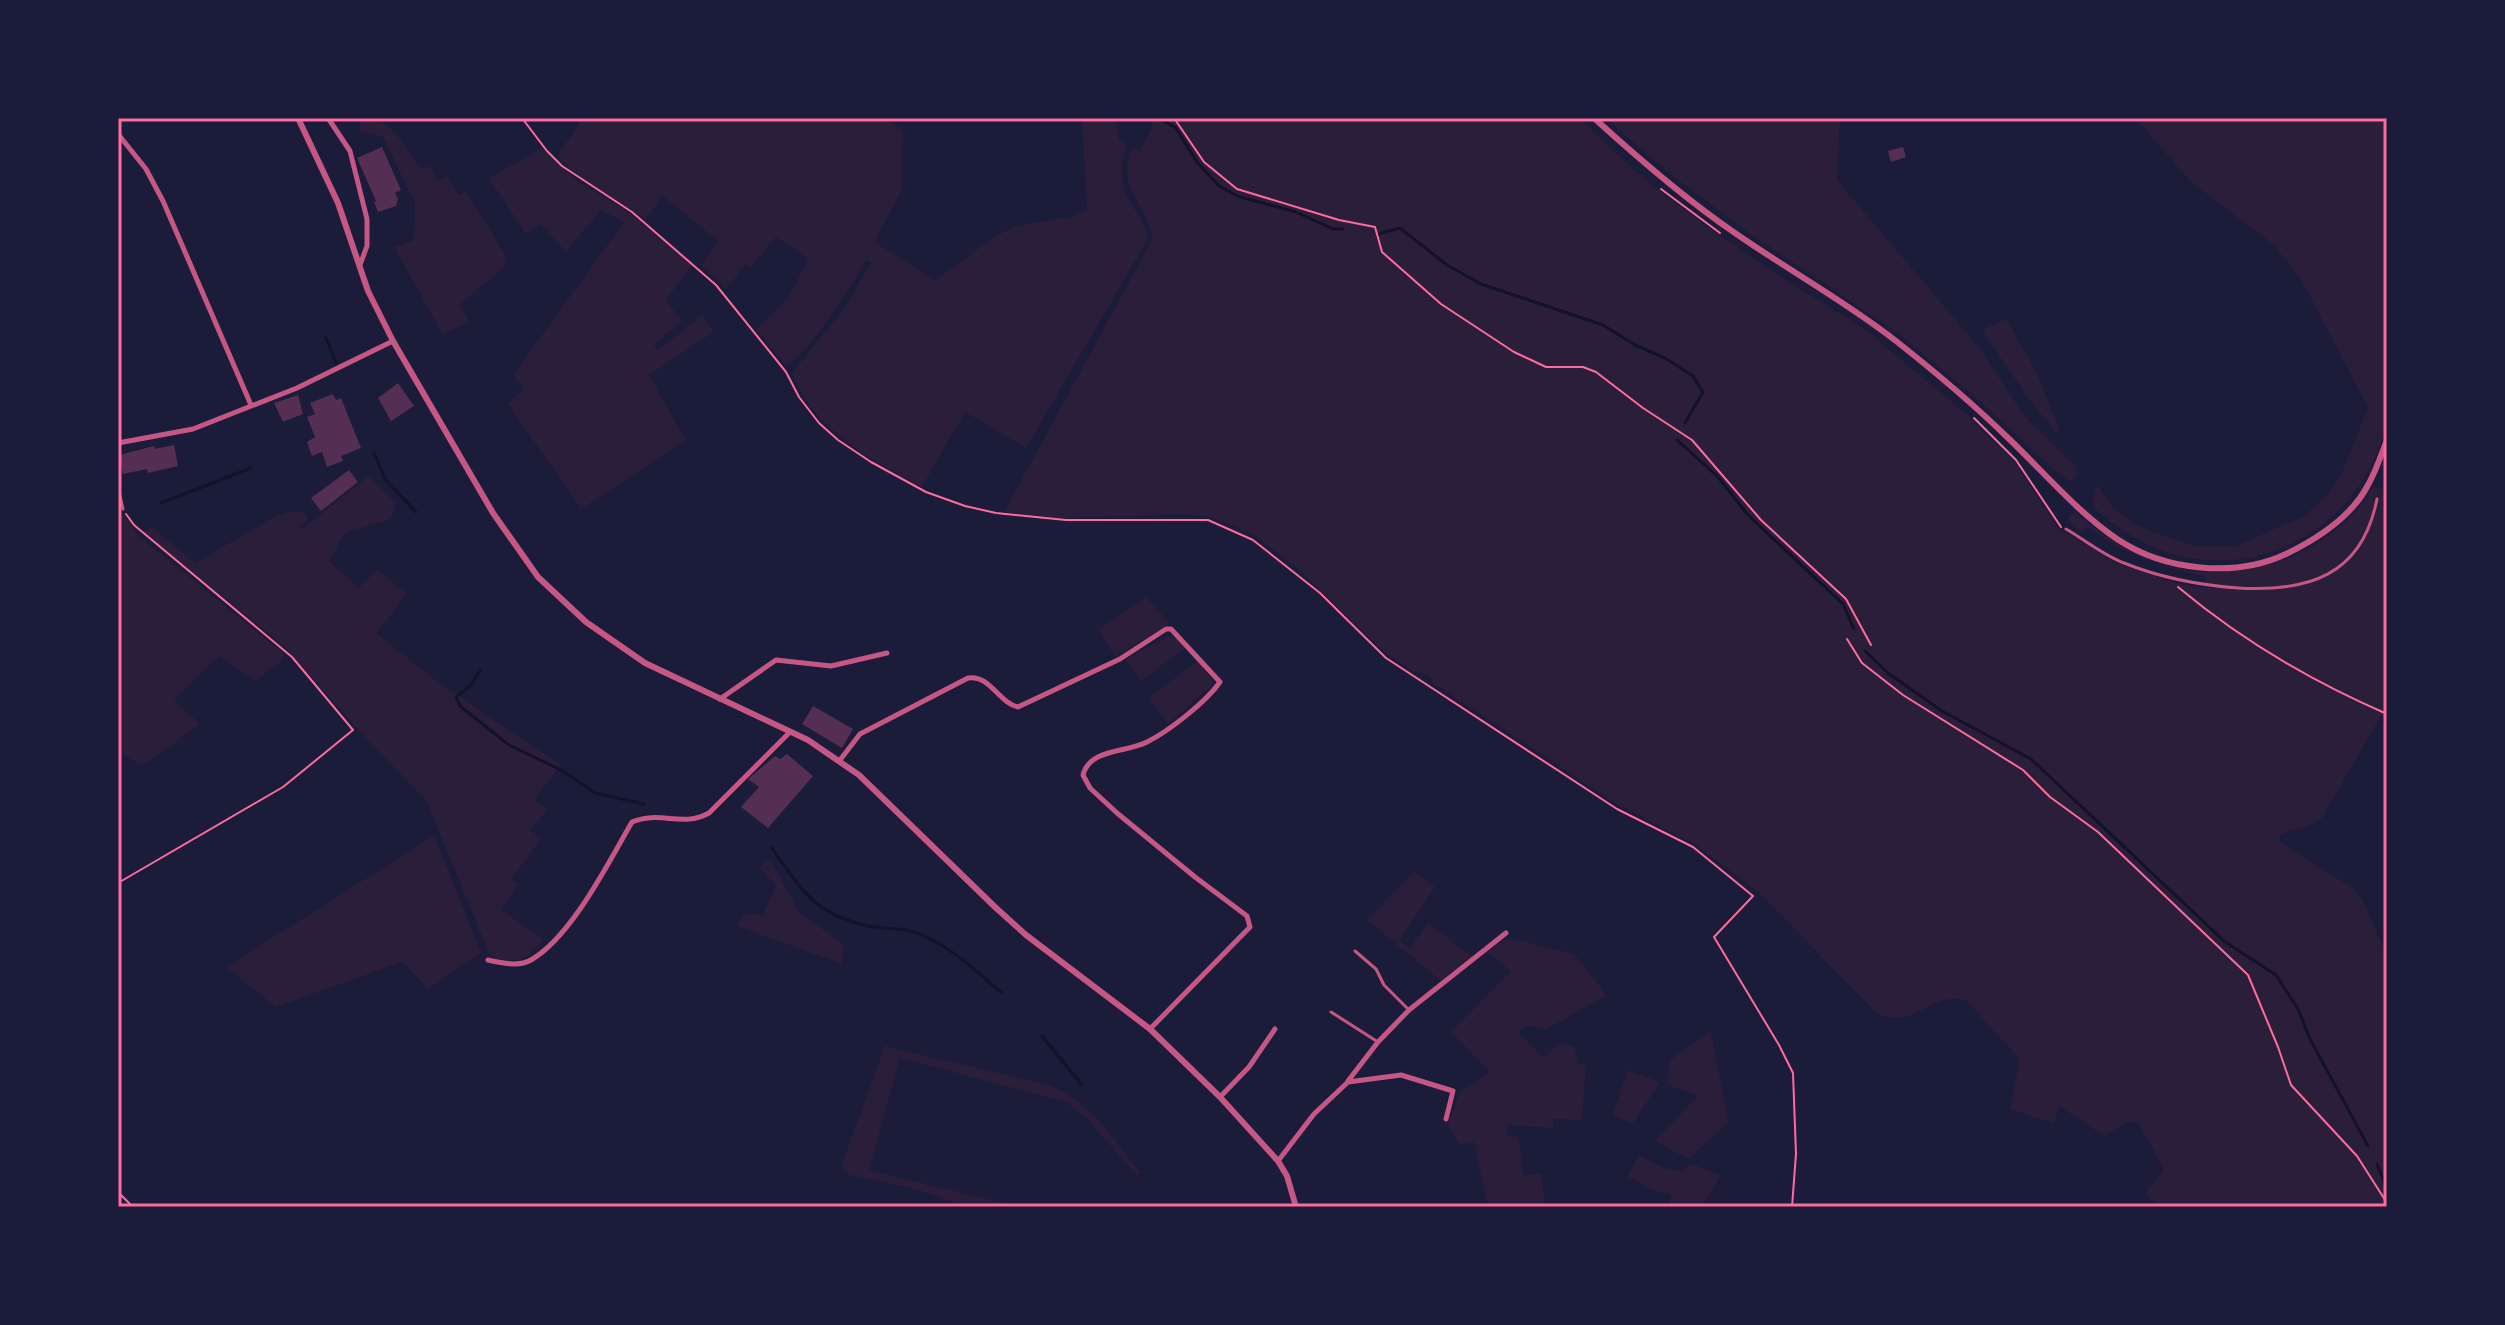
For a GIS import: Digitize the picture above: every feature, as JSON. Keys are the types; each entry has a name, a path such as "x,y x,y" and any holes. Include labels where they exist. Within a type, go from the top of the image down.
{"street":[{"path":"298,118 338,203 368,291 393,341 493,513 538,577 566,605 614,644 645,663 790,732 840,760 1016,926 1150,1029 1220,1097 1278,1161 1287,1176 1296,1207"},
{"path":"328,118 350,151 367,219 367,246 360,266"},
{"path":"1594,118 1642,163 1736,234 1897,342 2003,433 2100,525 2118,540 2149,555 2207,568 2247,567 2302,546 2324,532 2368,487 2387,440"},
{"path":"118,134 146,169 163,201 251,405"},
{"path":"118,443 193,429 346,366 393,341"},
{"path":"840,760 860,734 968,678 976,677 985,682 1007,704 1018,707 1120,659 1166,629 1171,629 1220,682 1189,712 1148,742 1094,758 1085,765 1083,775 1090,788 1117,813 1247,916 1250,927 1150,1029"},
{"path":"720,699 776,660 831,666 887,653"},
{"path":"488,960 509,964 529,961 577,917 632,822 646,815 696,820 709,813 790,732"},
{"path":"1278,1161 1314,1114 1348,1082 1378,1042 1409,1010 1506,933"},
{"path":"1220,1097 1249,1067 1275,1029"},
{"path":"1348,1082 1401,1075 1453,1091 1446,1119"}],"lane":[{"path":"118,487 123,509"},
{"path":"2066,529 2120,562 2168,578 2202,586 2292,588 2316,581 2332,572 2364,540 2373,521 2377,499"},
{"path":"1355,951 1376,969 1384,985 1409,1010"},
{"path":"1331,1012 1378,1042"}],"path":[{"path":"522,118 562,166 632,212 716,285 786,372 799,397 819,423 871,462 926,492 996,513 1066,520 1208,520 1241,534 1264,548 1320,593 1386,658 1617,809 1693,847 1753,896 1714,937 1793,1073 1796,1154 1792,1207"},
{"path":"1174,118 1204,162 1237,189 1339,220 1375,227 1382,252 1441,304 1514,352 1546,367 1583,367 1596,372 1692,440 1761,520 1846,599 1871,645"},
{"path":"1663,190 1707,226 1729,239"},
{"path":"1972,416 2016,460 2058,526 2066,529"},
{"path":"118,883 283,787 353,730 292,657 134,525 123,509"},
{"path":"2168,578 2280,660 2330,688 2387,714"},
{"path":"1847,639 1862,663 1903,695 2023,770 2050,797 2098,832 2248,975 2291,1085 2357,1156 2387,1203"},
{"path":"118,1192 133,1207"}],"shaded area":[{"path":"376,118 393,130 422,169 431,166 438,180 447,176 459,195 466,191 506,256 505,267 459,305 470,321 443,335 394,247 414,240 415,203 383,137 360,132 360,119"},
{"path":"583,118 887,118 903,131 901,192 874,242 936,280 1005,231 1062,219 1087,209 1082,118 1115,118 1119,139 1126,144 1122,172 1124,189 1143,223 1148,239 1026,448 965,412 922,487 865,454 829,427 801,393 792,373 843,310 871,263 866,260 817,335 805,350 785,365 757,330 788,297 809,259 776,237 750,268 746,264 726,289 701,265 718,241 663,196 646,219 583,179 557,156"},
{"path":"1150,118 1580,118 1637,173 1698,220 1865,329 1966,414 2015,462 2057,527 2118,564 2183,585 2221,589 2219,585 2205,584 2205,576 2173,569 2158,564 2129,552 2088,527 2079,532 2068,520 2069,515 2075,512 2112,540 2152,561 2182,569 2214,572 2245,570 2305,550 2332,533 2355,512 2373,487 2382,489 2387,474 2387,710 2322,818 2307,827 2281,834 2278,841 2351,887 2363,900 2382,945 2387,944 2387,1207 2159,1207 2145,1193 2163,1171 2162,1166 2138,1122 2126,1123 2104,1136 2059,1106 2054,1123 2010,1109 2020,1060 1967,1001 1943,1000 1904,1017 1891,1018 1877,1014 1759,893 1695,844 1617,804 1433,683 1428,675 1413,671 1384,652 1294,565 1255,536 1208,516 1062,518 1004,512 1152,240 1146,216 1127,174 1132,148 1140,151 1153,125"},
{"path":"1605,118 1840,118 1837,180 1978,346 2023,414 2076,467 2076,478 2069,481 2055,471 1974,396 1899,334 1748,232 1674,177"},
{"path":"2135,118 2387,118 2389,397 2386,427 2370,469 2345,504 2314,531 2278,550 2238,559 2197,559 2156,548 2117,526 2100,514 2094,505 2097,485 2113,507 2132,522 2153,532 2194,546 2236,546 2304,516 2327,495 2343,470 2368,408 2302,281 2273,244 2191,182"},
{"path":"542,148 576,180 631,214 692,265 666,300 682,321 654,345 658,350 702,315 714,332 649,375 686,440 581,509 508,404 524,389 513,375 624,222 601,210 566,252 541,224 526,234 489,178"},
{"path":"2006,319 2036,371 2060,430 2056,433 1982,330"},
{"path":"369,476 396,504 391,519 345,533 329,561 359,588 378,569 407,594 377,633 431,677 561,765 534,800 548,810 530,830 541,838 512,879 519,884 501,910 544,939 528,955 517,960 495,960 489,953 426,800 283,645 143,532 152,527 195,563 286,512 304,512 308,519 300,527 302,529"},
{"path":"118,508 140,537 283,653 282,661 255,681 219,656 174,700 200,724 148,763 140,764 118,752"},
{"path":"1146,597 1170,623 1115,657 1098,630"},
{"path":"1169,636 1185,648 1141,681 1125,659"},
{"path":"1197,661 1212,679 1212,685 1168,724 1149,698"},
{"path":"435,837 481,953 428,989 402,962 276,1007 226,967 430,838"},
{"path":"766,859 774,866 799,912 843,944 842,964 736,926 744,913 762,916 776,886 760,868"},
{"path":"1415,871 1435,887 1399,941 1410,948 1428,923 1472,956 1441,981 1367,920"},
{"path":"1515,939 1574,954 1607,995 1545,1030 1526,1025 1518,1032 1543,1057 1560,1044 1574,1046 1578,1064 1586,1064 1582,1120 1554,1119 1553,1128 1507,1125 1508,1137 1519,1136 1523,1175 1541,1173 1545,1207 1488,1207 1474,1142 1459,1145 1448,1125 1460,1091 1490,1072 1451,1032 1511,971 1487,952 1503,940"},
{"path":"1711,1030 1728,1123 1688,1159 1655,1141 1698,1096 1666,1084 1670,1060"},
{"path":"885,1046 1049,1085 1064,1092 1089,1111 1141,1173 1137,1176 1085,1117 1066,1102 900,1058 869,1170 1021,1207 969,1207 916,1189 849,1175 841,1167"},
{"path":"1628,1070 1660,1082 1633,1123 1612,1116"},
{"path":"1639,1155 1667,1169 1682,1171 1691,1164 1721,1175 1702,1207 1670,1207 1671,1194 1654,1191 1627,1176"}],"building":[{"path":"382,147 401,190 395,193 398,199 396,206 378,212 357,158"},
{"path":"1903,147 1906,157 1891,162 1888,151"},
{"path":"398,383 414,406 391,421 378,398"},
{"path":"333,394 336,400 341,398 361,448 341,456 343,461 327,467 322,452 312,456 307,442 315,437 307,417 315,414 310,403"},
{"path":"298,395 303,414 283,422 274,403"},
{"path":"174,445 178,466 148,473 147,469 123,474 119,455 154,446 155,449"},
{"path":"349,470 358,482 321,511 311,498"},
{"path":"813,706 853,729 842,748 802,724"},
{"path":"787,754 813,776 768,828 741,807 759,787 748,779 775,756 780,759"}],"waterway":[{"path":"1157,118 1175,127 1197,162 1219,186 1240,197 1296,212 1333,229 1343,229"},
{"path":"1378,234 1400,228 1447,265 1481,284 1603,325 1635,345 1665,358 1693,376 1703,392 1685,423"},
{"path":"326,338 336,363"},
{"path":"1677,440 1718,477 1748,515 1843,604 1854,629"},
{"path":"374,453 385,479 416,512"},
{"path":"161,503 251,468"},
{"path":"1865,651 1888,673 1942,711 2031,759 2224,941 2276,975 2298,1009 2310,1039 2368,1146"},
{"path":"481,670 470,686 456,697 460,706 509,745 563,771 595,793 644,804"},
{"path":"771,847 802,889 824,909 854,922 907,930 929,938 962,959 1002,993"},
{"path":"1042,1036 1082,1085"},
{"path":"2377,1164 2387,1189"}]}
